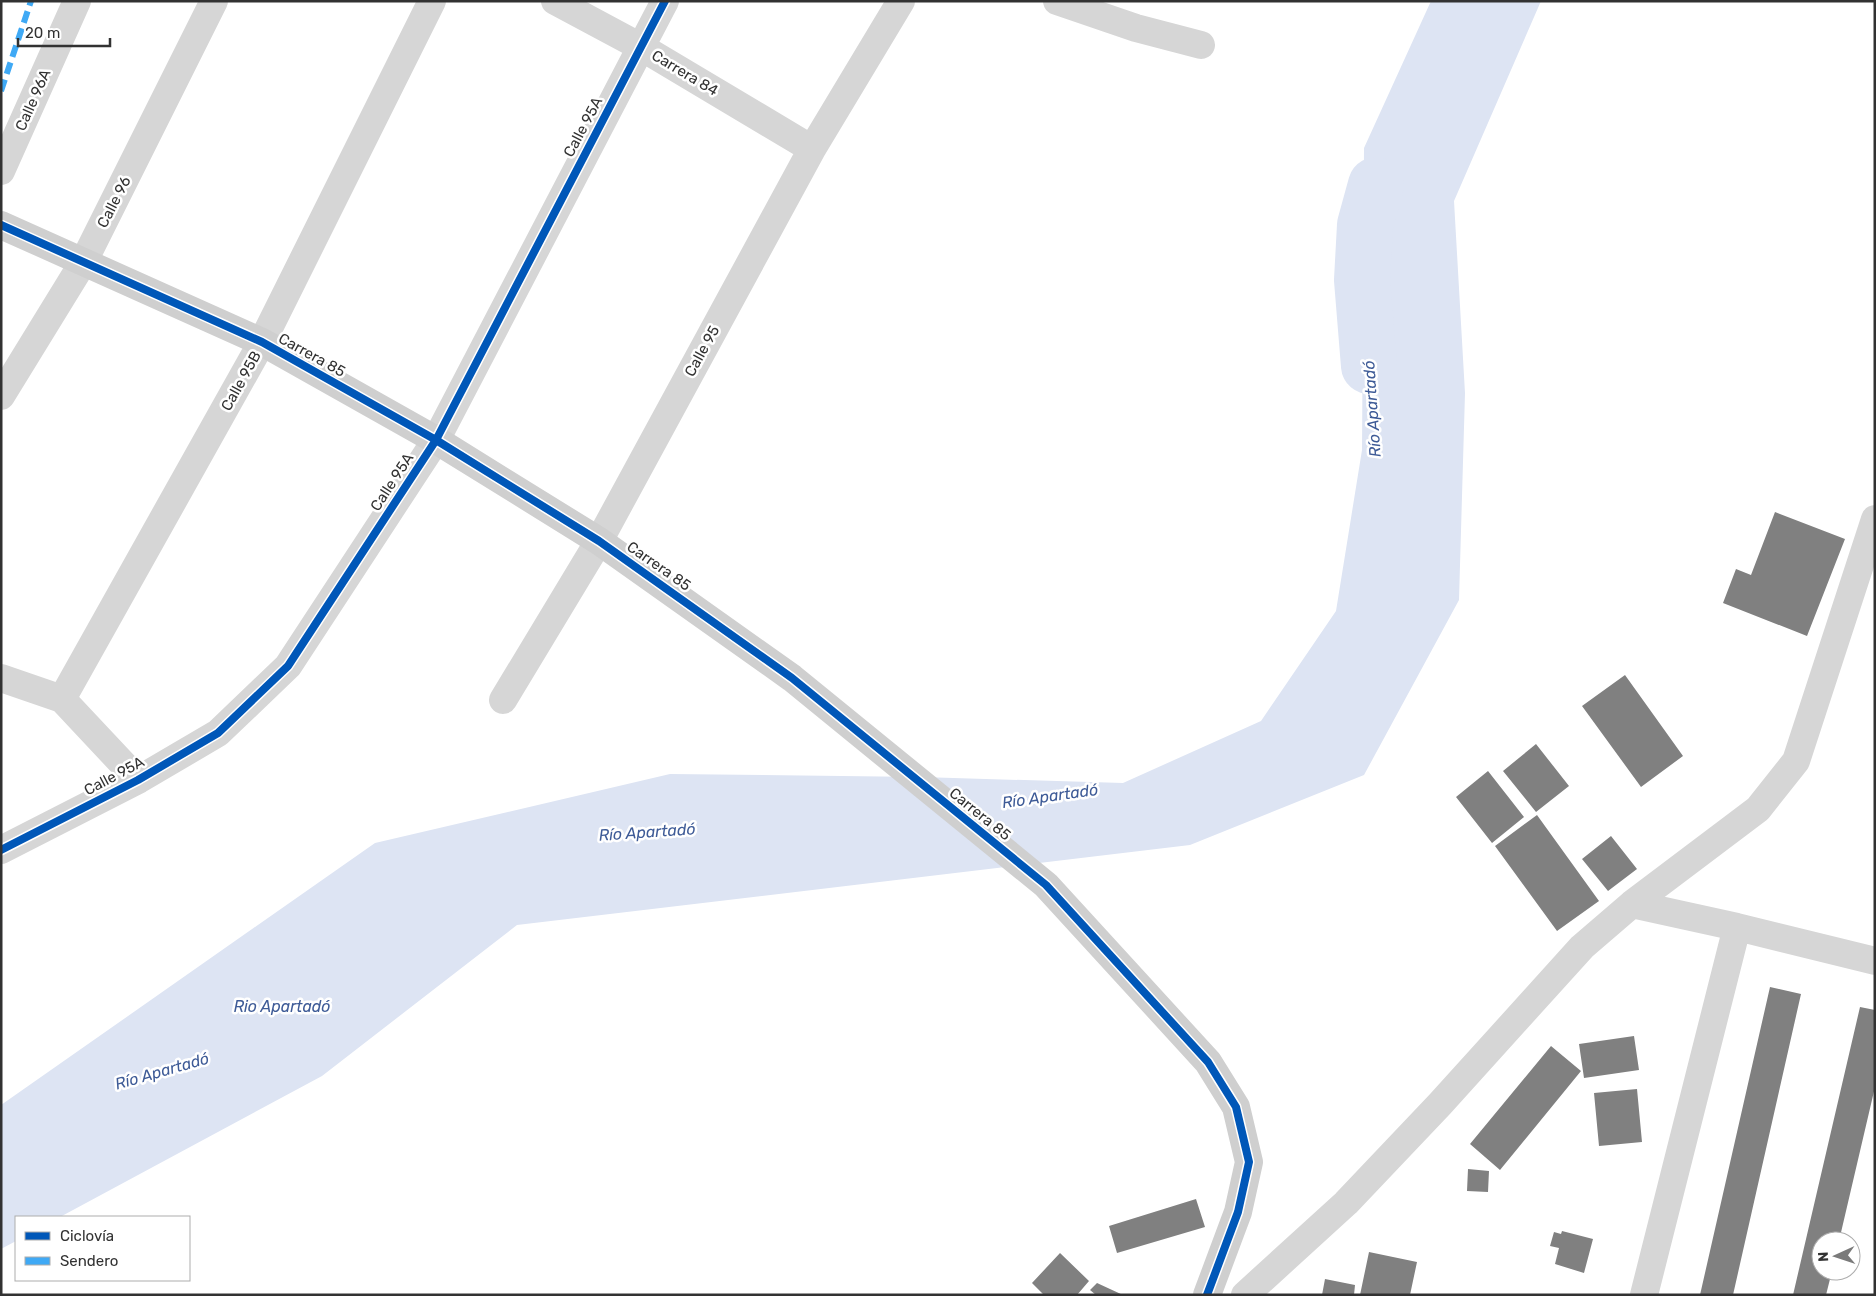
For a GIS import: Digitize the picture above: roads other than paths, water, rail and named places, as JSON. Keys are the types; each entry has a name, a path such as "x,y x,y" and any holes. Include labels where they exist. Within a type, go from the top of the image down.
{"street":[{"name":"Calle 96A","path":"1,171 77,1"},
{"name":"Calle 96","path":"1,396 84,261 214,1"},
{"name":"Calle 95B","path":"62,699 262,342 432,1"},
{"name":"Carrera 84","path":"555,1 641,47 812,149"},
{"name":"Calle 95A","path":"1,850 138,780 218,733 288,666 436,440 665,1"},
{"name":"Calle 95","path":"503,700 598,541 812,149 901,1"},
{"path":"1057,1 1136,28 1201,44"},
{"name":"Carrera 85","path":"1,225 262,342 436,440 598,541 792,678 1046,885 1208,1062 1236,1107 1248,1162 1238,1212 1207,1295"},
{"path":"1245,1295 1346,1203 1440,1104 1582,947 1632,904 1758,809 1796,762 1875,519"},
{"path":"1,678 62,699 138,780"},
{"path":"1632,904 1736,926 1875,961"},
{"path":"1644,1295 1736,926"}],"water":[{"name":"Rio Apartadó","path":"1431,1 1541,1 1454,201 1465,393 1459,600 1364,775 1190,845 517,925 322,1076 62,1216 15,1216 15,1242 1,1249 1,1105 375,843 670,774 921,777 1123,783 1261,721 1336,611 1362,450 1364,148"}],"waterway":[{"name":"Río Apartadó","path":"1369,366 1362,280 1365,225 1376,185"}]}
